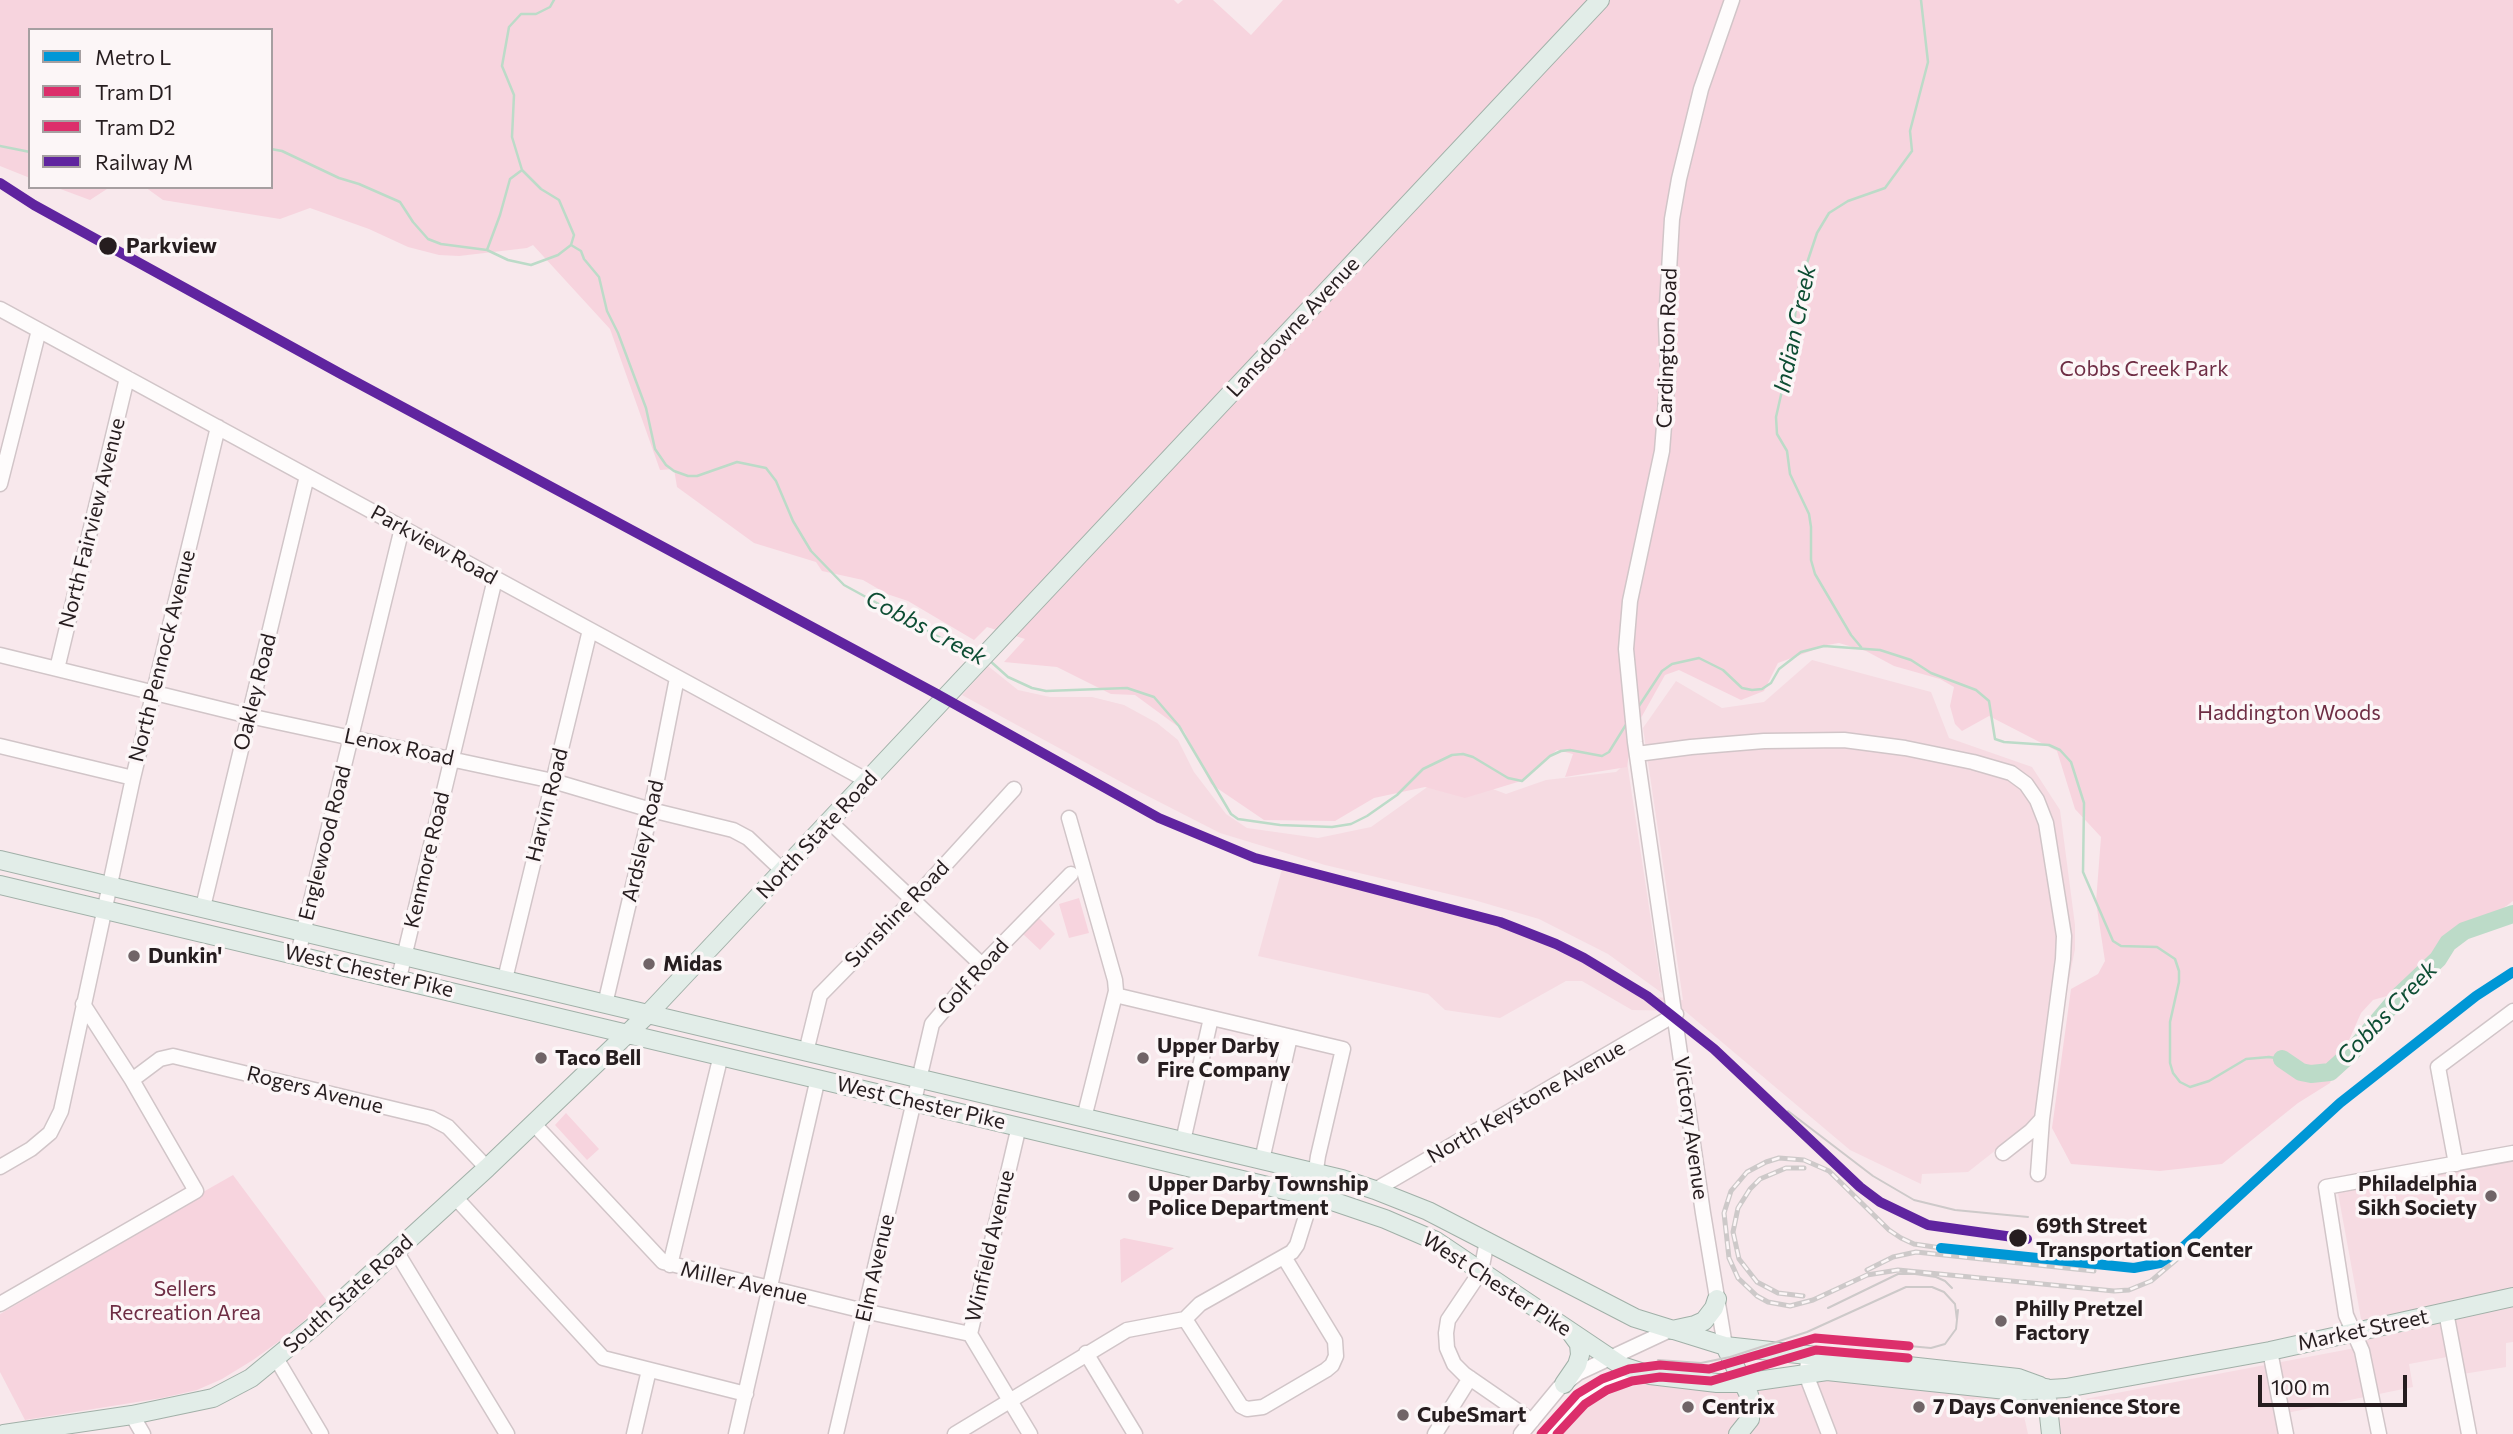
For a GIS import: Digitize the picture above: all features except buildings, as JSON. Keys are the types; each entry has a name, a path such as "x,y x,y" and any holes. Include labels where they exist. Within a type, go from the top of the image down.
{"main road":[{"name":"Lansdowne Avenue","path":"985,656 1600,0"},
{"name":"North State Road","path":"629,1033 985,656"},
{"name":"West Chester Pike","path":"0,860 1317,1173 1375,1190 1428,1211 1620,1311 1670,1331 1725,1346 1808,1355"},
{"name":"West Chester Pike","path":"0,885 818,1078 1360,1210 1419,1233 1481,1271 1610,1358 1638,1373 1717,1383 1744,1383 1807,1374"},
{"name":"South State Road","path":"4,1434 132,1415 213,1398 251,1378 487,1168 629,1033"},
{"path":"1119,1150 1124,1127"},
{"name":"Market Street","path":"1807,1374 1832,1372 2016,1391 2081,1386 2270,1351 2513,1297"},
{"path":"1670,1331 1704,1321 1717,1299"},
{"path":"1564,1384 1577,1365 1580,1355 1579,1344 1569,1331"},
{"path":"1725,1346 1751,1400 1751,1415 1738,1434"},
{"name":"Market Street","path":"1808,1355 2018,1378 2046,1388"},
{"path":"2046,1388 2051,1434"}],"street":[{"name":"Cardington Road","path":"1630,701 1626,649 1630,601 1655,493 1667,407 1666,323 1672,219 1701,89 1732,0"},
{"name":"Parkview Road","path":"0,309 868,782"},
{"path":"0,484 39,330"},
{"name":"North Fairview Avenue","path":"57,668 127,378"},
{"name":"North Pennock Avenue","path":"0,1167 32,1149 50,1133 61,1111 108,885 218,427"},
{"name":"Oakley Road","path":"203,907 307,476"},
{"name":"Englewood Road","path":"298,954 402,528"},
{"name":"Kenmore Road","path":"399,978 495,579"},
{"name":"Harvin Road","path":"505,979 590,630"},
{"name":"Lenox Road","path":"0,656 249,716 553,781 651,810 733,830 748,838 783,871"},
{"name":"Ardsley Road","path":"605,1003 651,810 677,678"},
{"name":"Victory Avenue","path":"1630,701 1725,1346"},
{"path":"1636,748 1844,740 1905,748 1973,762 2011,773 2026,784 2037,800 2046,823 2064,936 2038,1174"},
{"path":"0,746 133,778"},
{"name":"Sunshine Road","path":"806,1052 820,995 913,900 1014,789"},
{"path":"1069,818 1115,980 1115,995 1084,1118"},
{"path":"830,822 982,965"},
{"name":"Golf Road","path":"914,1101 932,1024 982,965 1071,874"},
{"path":"955,1434 1127,1330 1185,1319 1200,1304 1283,1257 1297,1245 1312,1197 1318,1156 1343,1049 1115,995"},
{"path":"0,1304 196,1191 132,1080 83,1004"},
{"path":"2456,1164 2438,1067 2513,1011"},
{"path":"1182,1141 1212,1018"},
{"name":"North Keystone Avenue","path":"1375,1190 1662,1022 1677,1020"},
{"path":"1262,1160 1290,1037"},
{"path":"670,1265 721,1055"},
{"name":"Rogers Avenue","path":"132,1080 160,1059 173,1056 431,1118 448,1127 487,1168"},
{"path":"736,1434 818,1078"},
{"name":"Elm Avenue","path":"836,1434 914,1101"},
{"path":"2003,1153 2042,1119"},
{"name":"Miller Avenue","path":"533,1123 656,1257 670,1265 970,1334"},
{"name":"Winfield Avenue","path":"1018,1126 970,1334 1030,1434"},
{"path":"2379,1434 2362,1351 2346,1315 2326,1187 2513,1153"},
{"path":"455,1197 603,1358 746,1394"},
{"path":"1487,1241 1481,1271 1452,1314 1446,1326 1446,1340 1450,1356 1458,1370 1532,1421"},
{"path":"396,1251 507,1434"},
{"path":"1185,1319 1241,1406 1247,1409 1263,1407 1326,1370 1336,1356 1335,1341 1283,1257"},
{"path":"2446,1312 2469,1434"},
{"path":"1521,1434 1564,1384 1578,1373 1670,1331"},
{"path":"2270,1351 2286,1434"},
{"path":"1086,1353 1135,1434"},
{"path":"1808,1355 1807,1374 1829,1434"},
{"path":"276,1358 321,1434"},
{"path":"634,1434 649,1370"},
{"path":"1550,1434 1568,1412 1587,1396 1599,1388 1638,1373"},
{"path":"1434,1434 1469,1378"},
{"path":"132,1415 144,1434"}],"shaded area":[{"path":"1812,660 1931,692 1949,738 2032,767 2060,810 2075,925 2075,949 2043,1113 1968,1172 1922,1174 1921,1184 1850,1150 1685,1011 1632,1010 1582,981 1566,981 1500,1018 1445,1010 1428,994 1258,956 1282,869 1509,928 1648,996 1683,1000 1643,728 1676,681 1722,708 1764,702"},
{"path":"988,666 1018,690 1050,697 1092,697 1124,705 1157,723 1178,740 1194,772 1226,814 1247,828 1318,838 1371,827 1433,783 1456,775 1506,794 1546,780 1616,772 1627,762 1662,993 1608,954 1539,919 1474,900 1325,865 1220,833 962,695"},
{"path":"2513,1157 2513,1342 2506,1343 2506,1367 2463,1374 2458,1355 2409,1364 2413,1387 2277,1415 2279,1434 2059,1434 2053,1405 2366,1346 2338,1193"},
{"path":"1820,1377 2020,1398 2028,1434 1560,1434 1578,1412 1618,1390 1643,1384 1789,1386"}],"green space":[{"name":"Cobbs Creek Park","path":"0,0 1174,0 1178,4 1183,0 1213,0 1251,35 1283,0 2513,0 2513,901 2426,966 2394,994 2373,1000 2361,1013 2330,1083 2298,1103 2222,1164 2160,1171 2071,1164 2052,1128 2071,989 2098,974 2105,961 2096,902 2101,837 2075,809 2057,751 1989,716 1962,731 1955,724 1950,706 1954,687 1940,679 1894,666 1866,651 1839,643 1778,663 1764,691 1741,700 1679,670 1665,675 1632,734 1627,767 1565,777 1573,754 1557,750 1521,781 1465,798 1425,787 1374,798 1335,821 1264,820 1211,784 1184,731 1135,695 1111,694 1057,667 1004,662 1025,639 987,627 974,640 908,601 887,594 863,580 822,571 816,562 754,543 677,487 674,469 660,470 610,329 533,245 459,256 439,255 408,247 369,229 310,208 280,219 163,200 148,189 273,189 273,28 28,28 28,177 0,166"},
{"path":"60,189 107,189 90,200"},
{"path":"1079,898 1089,933 1069,938 1059,904"},
{"path":"1039,918 1055,934 1040,950 1023,934"},
{"path":"566,1113 599,1149 587,1160 555,1125"},
{"name":"Sellers Recreation Area","path":"233,1175 327,1301 253,1360 222,1379 197,1390 25,1420 0,1372 0,1314 110,1250 108,1246"},
{"path":"1124,1238 1174,1248 1121,1283 1120,1240"}],"waterway":[{"path":"554,0 550,7 536,14 521,14 509,27 502,66 514,95 512,137 522,170 541,189 559,200 574,235 571,245"},
{"name":"Indian Creek","path":"1861,647 1815,574 1811,560 1809,514 1790,474 1787,451 1777,434 1776,417 1791,351 1798,290 1817,233 1829,213 1848,201 1885,188 1912,151 1910,131 1928,62 1921,0"},
{"name":"Cobbs Creek","path":"0,146 28,152"},
{"name":"Cobbs Creek","path":"273,149 400,202 428,239 441,244 487,250 508,260 531,265 558,255 571,245 581,251 599,277 607,311 646,408 655,449 666,465 688,476 697,476 737,462 766,468 776,481 793,521 811,551 844,585 950,643 978,652"},
{"path":"487,250 510,179 522,170"},
{"name":"Cobbs Creek","path":"1637,709 1662,671 1672,664 1699,658 1723,670 1742,688 1762,689 1771,683 1779,669 1801,652 1824,646 1880,650 1911,660 1931,673 1976,690 1989,701 1995,739 2049,745 2060,750 2071,762 2084,803 2083,872 2113,941 2121,946 2157,947 2175,959 2179,982 2170,1022 2170,1063 2180,1082 2190,1087 2209,1081 2246,1059 2282,1059"},
{"name":"Cobbs Creek","path":"989,660 1008,677 1032,688 1046,691 1127,688 1154,697 1179,726 1231,814 1238,819 1280,825 1332,827 1351,824 1397,795 1423,769 1452,755 1473,757 1508,778 1522,781 1550,756 1561,751 1602,756 1609,752 1627,723"},
{"name":"Cobbs Creek","path":"2282,1059 2301,1072 2330,1072 2351,1053 2400,995 2438,959 2448,943 2464,931 2513,914"}],"tram line":[{"path":"1788,1111 1873,1176 1914,1200 1955,1210 2028,1217"},
{"path":"1828,1308 1898,1274 1936,1277 1952,1288"},
{"path":"1658,1360 1701,1363 1730,1357 1807,1332 1906,1287 1932,1287 1944,1292 1955,1304 1957,1320"},
{"path":"1909,1346 1931,1348 1945,1344 1956,1329 1958,1310"},
{"name":"D1","path":"1541,1434 1577,1394 1602,1379 1629,1369 1660,1365 1709,1369 1815,1338 1909,1346"},
{"name":"D2","path":"1557,1434 1585,1404 1607,1390 1632,1381 1660,1377 1711,1381 1816,1350 1908,1358"}],"railway":[{"path":"1941,1248 1914,1244 1901,1238 1889,1230 1829,1171 1804,1160 1779,1158 1747,1172 1731,1191 1724,1213 1729,1258 1738,1278 1757,1296 1768,1302 1790,1306 1813,1300 1867,1275 1898,1270 2114,1291 2129,1290 2151,1281 2183,1254"},
{"path":"1803,1296 1778,1293 1757,1282 1739,1259 1733,1232 1738,1208 1760,1179 1786,1168 1804,1168"},
{"path":"1867,1270 1893,1257 1916,1252 2094,1271"}],"metro line":[{"name":"L","path":"1941,1248 2134,1268 2160,1263 2182,1248 2340,1103 2476,996 2513,972"}],"rail line":[{"name":"M","path":"0,183 34,205 341,374 935,693 1159,818 1255,858 1500,922 1584,958 1647,996 1714,1049 1860,1187 1880,1202 1928,1225 2027,1239"}],"place":[{"name":"Parkview","path":"108,246"},
{"name":"Dunkin'","path":"134,956"},
{"name":"Midas","path":"649,964"},
{"name":"Taco Bell","path":"541,1058"},
{"name":"Upper Darby Fire Company","path":"1143,1058"},
{"name":"Upper Darby Township Police Department","path":"1134,1196"},
{"name":"Philadelphia Sikh Society","path":"2491,1196"},
{"name":"69th Street Transportation Center","path":"2018,1238"},
{"name":"Philly Pretzel Factory","path":"2001,1321"},
{"name":"Centrix","path":"1688,1407"},
{"name":"7 Days Convenience Store","path":"1919,1407"},
{"name":"CubeSmart","path":"1403,1415"}],"park label":[{"name":"Haddington Woods","path":"2289,713"}]}
